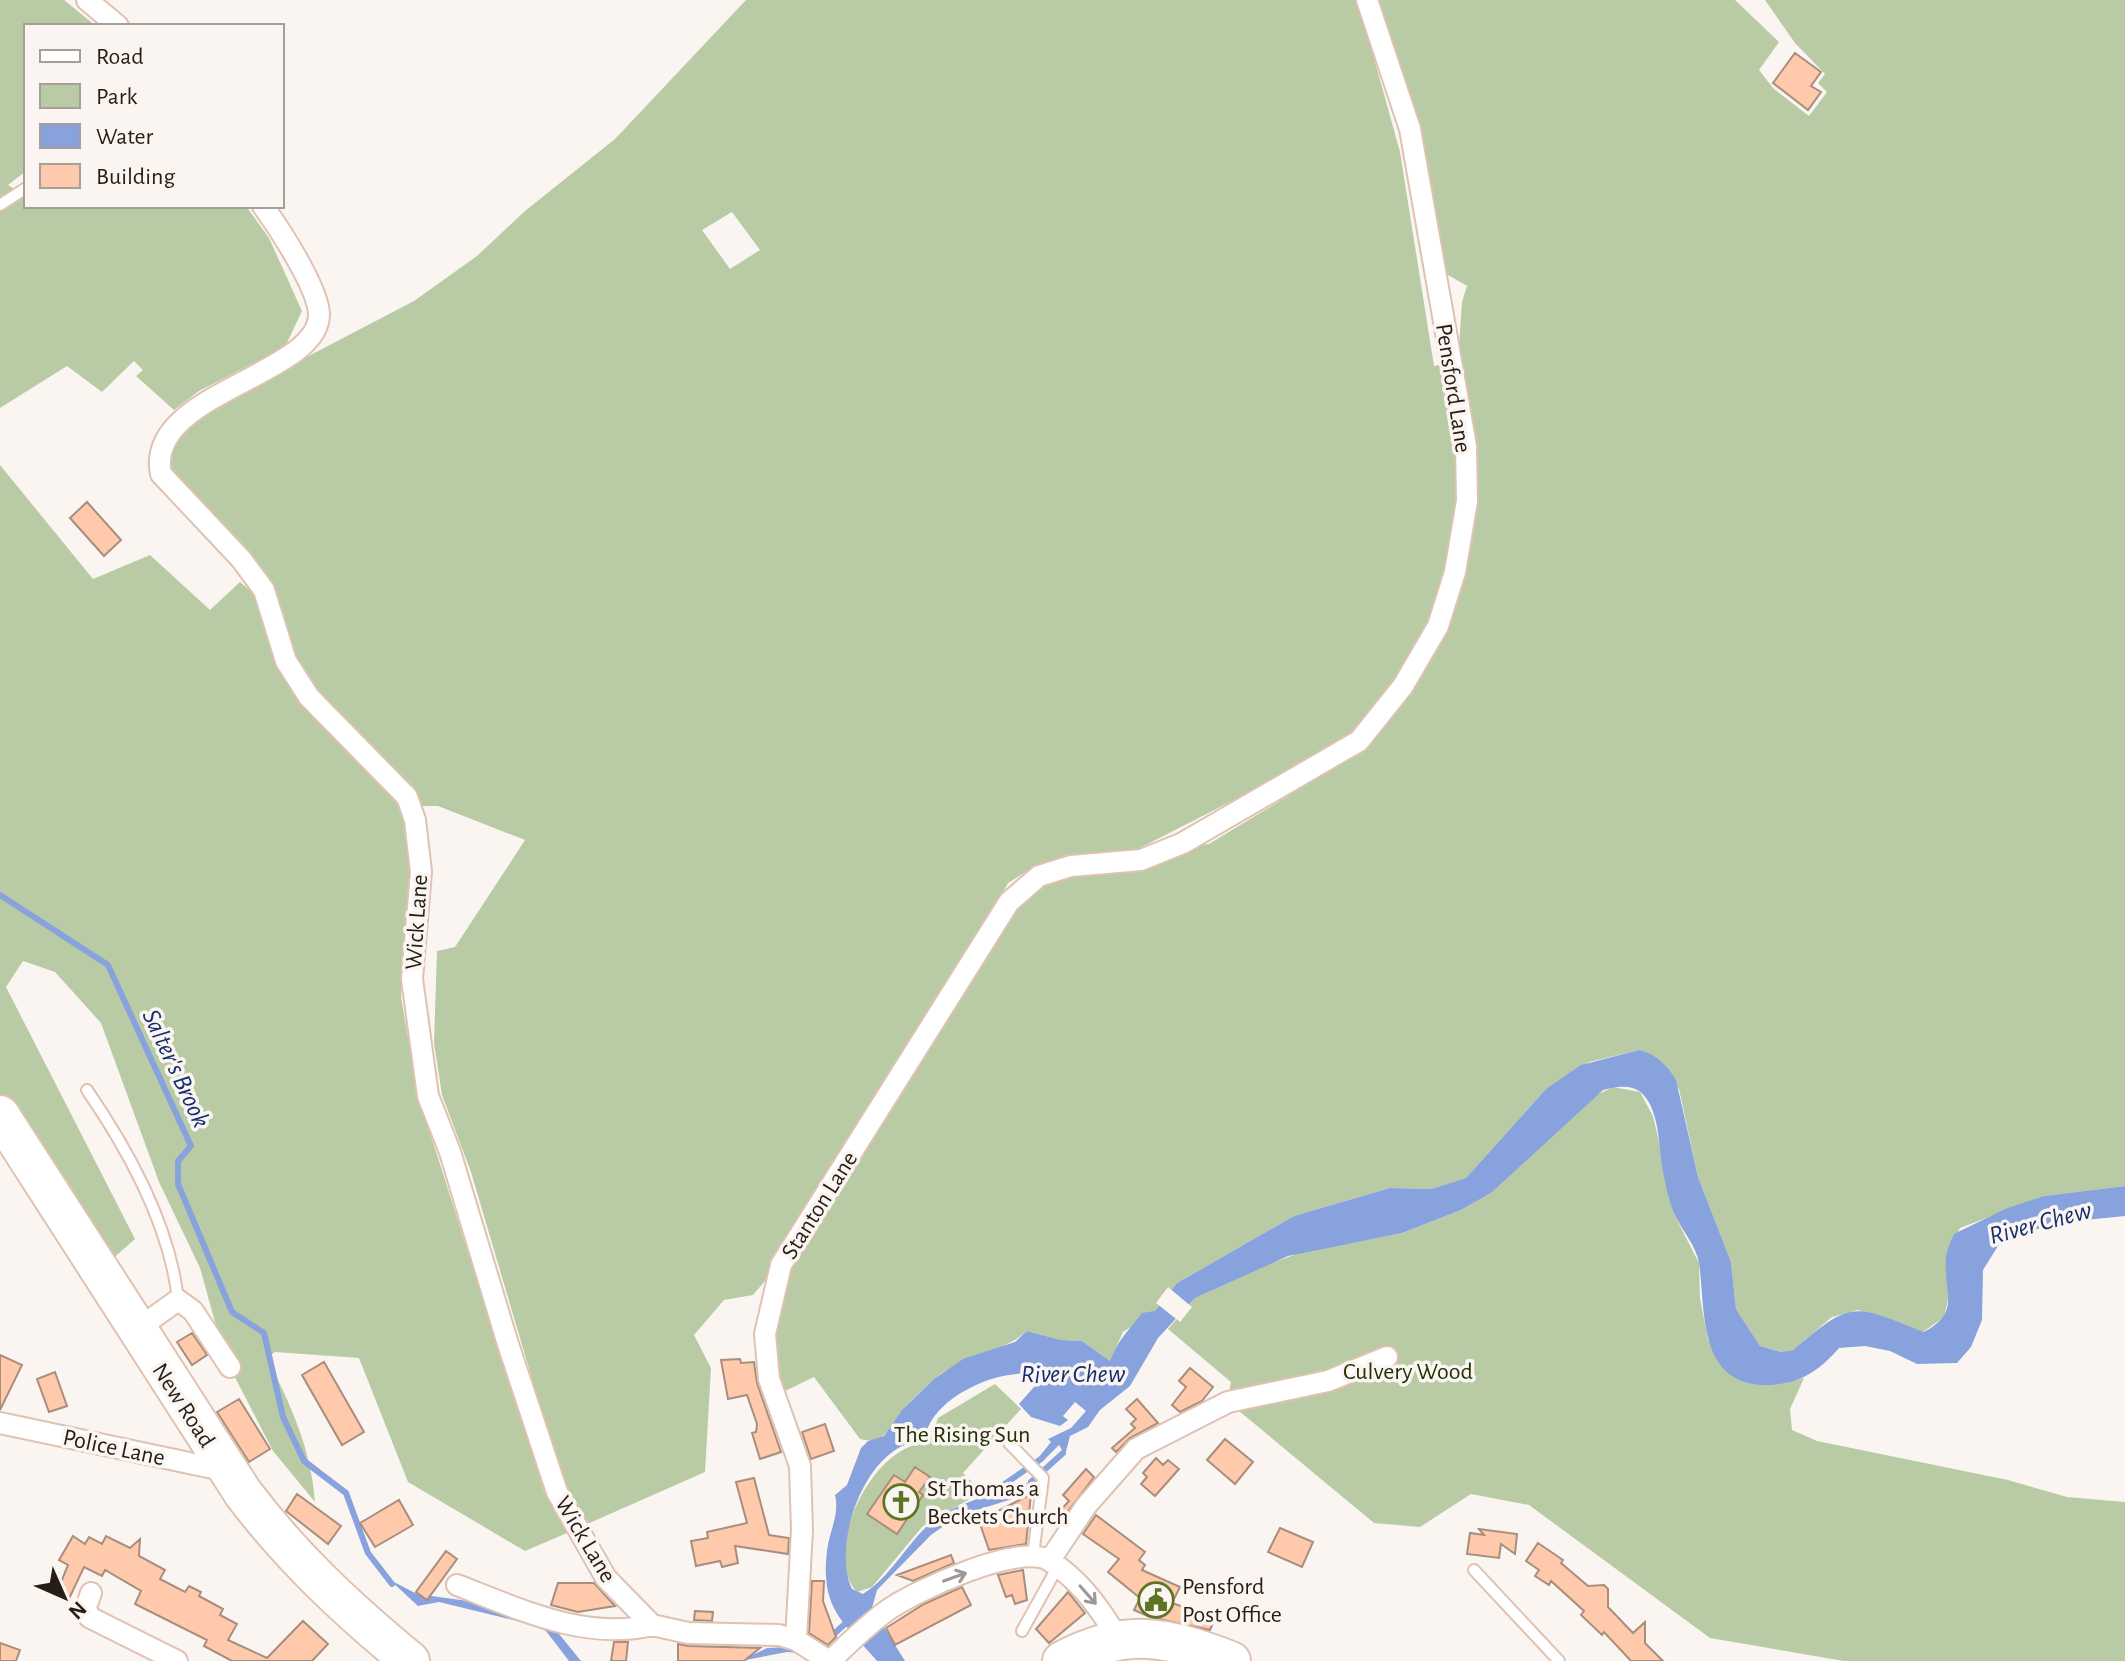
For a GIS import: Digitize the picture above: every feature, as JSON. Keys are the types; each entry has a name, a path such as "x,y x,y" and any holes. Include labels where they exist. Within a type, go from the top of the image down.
{"highway":[{"name":"New Road","path":"0,1115 136,1330 287,1550 325,1589 410,1661"},
{"path":"1062,1661 1118,1639 1162,1639 1231,1661"}],"street":[{"path":"87,0 116,24"},
{"name":"Pensford Lane","path":"978,950 1009,902 1039,876 1071,866 1141,860 1183,843 1359,741 1381,718 1403,686 1438,626 1455,572 1467,501 1466,446 1410,129 1367,0"},
{"name":"Wick Lane","path":"264,208 289,244 310,288 319,313 316,329 297,352 208,400 162,442 158,458 161,474 241,559 264,590 286,661 309,697 407,797 415,820 421,872 412,979 428,1096 450,1152 557,1492 606,1578 652,1625"},
{"name":"Stanton Lane","path":"796,1640 802,1530 800,1466 769,1379 765,1334 781,1265 978,950"},
{"path":"136,1330 178,1300 193,1311 230,1367"},
{"path":"1047,1561 1086,1506 1136,1449 1228,1402 1328,1381 1387,1357"},
{"name":"Police Lane","path":"0,1423 240,1484"},
{"path":"457,1585 566,1624 618,1631 652,1625 688,1633 779,1635 796,1640 830,1661 886,1611 950,1578 1047,1561 1076,1581 1102,1610 1118,1639"},
{"path":"91,1593 86,1607 89,1617 177,1661"}],"lane":[{"path":"0,205 24,189"},
{"path":"87,1090 116,1132 164,1238 174,1262 178,1300"},
{"path":"1009,1443 1043,1478 1047,1561 1022,1631"},
{"path":"1474,1570 1559,1661"}],"green space":[{"path":"0,0 64,0 94,24 24,24 24,173 8,185 24,192 24,208 247,208 269,238 302,311 285,347 199,391 174,410 136,376 143,370 134,361 102,392 67,366 0,408"},
{"path":"746,0 1358,0 1400,152 1434,366 1458,361 1462,302 1467,286 1443,272 1375,0 1735,0 1779,42 1759,70 1773,88 1809,116 1827,92 1818,83 1825,74 1795,43 1765,0 2125,0 2125,1186 2044,1196 1960,1228 1946,1259 1949,1295 1944,1317 1923,1332 1858,1310 1832,1317 1793,1350 1781,1352 1760,1346 1736,1309 1731,1262 1698,1177 1679,1089 1639,1050 1589,1062 1546,1089 1466,1178 1431,1189 1390,1188 1294,1216 1177,1283 1155,1311 1123,1332 1110,1361 1082,1341 1061,1340 1027,1331 1006,1344 945,1371 909,1403 886,1434 876,1440 860,1439 814,1377 783,1392 776,1377 771,1346 783,1265 1013,904 1040,880 1184,846 1209,844 1288,796 1259,787 1138,849 1067,855 1035,866 1008,883 976,944 779,1264 753,1295 724,1300 694,1335 711,1368 705,1472 585,1525 566,1494 471,1172 442,1095 434,1043 437,951 455,947 525,840 438,806 420,806 318,697 293,654 274,590 252,556 168,472 170,446 215,405 414,301 477,256 525,211 615,139","holes":["732,212 760,250 730,269 702,230"]},
{"path":"0,465 93,579 150,555 210,610 240,582 260,599 279,663 400,802 408,829 411,885 401,997 418,1095 545,1494 567,1533 525,1551 408,1482 359,1358 275,1352 267,1358 298,1428 309,1464 315,1502 273,1451 225,1358 200,1268 159,1182 101,1023 55,972 23,961 6,987 135,1239 110,1261 0,1100"},
{"name":"Culvery Wood","path":"1613,1087 1640,1092 1653,1116 1678,1222 1699,1263 1700,1298 1708,1340 1762,1385 1804,1378 1790,1409 1792,1430 1817,1441 2008,1480 2067,1497 2125,1502 2125,1661 1844,1661 1710,1638 1529,1505 1471,1494 1420,1527 1374,1523 1227,1401 1231,1382 1168,1329 1195,1298 1269,1264 1302,1252 1402,1233 1461,1210 1491,1193 1592,1097"},
{"path":"995,1384 1021,1409 963,1473 982,1492 923,1526 872,1587 857,1592 847,1574 844,1552 858,1502 872,1479 889,1460 909,1447 929,1443 938,1418"}],"water":[{"name":"River Chew","path":"1639,1050 1660,1061 1676,1080 1698,1177 1731,1262 1736,1309 1760,1346 1781,1352 1793,1350 1829,1322 1854,1311 1882,1316 1924,1332 1943,1317 1947,1309 1946,1256 1954,1234 2005,1209 2044,1196 2125,1186 2125,1216 2065,1222 2003,1238 1983,1270 1982,1320 1971,1347 1957,1363 1917,1364 1890,1351 1865,1346 1839,1348 1825,1363 1801,1378 1782,1384 1747,1383 1730,1374 1718,1361 1710,1344 1699,1263 1670,1200 1651,1106 1646,1097 1631,1087 1603,1090 1491,1193 1461,1210 1402,1233 1288,1256 1195,1298 1158,1338 1130,1386 1100,1410 1088,1427 1070,1436 1065,1455 1059,1445 1043,1461 1039,1457 1051,1442 1048,1439 1071,1428 1086,1411 1075,1402 1063,1416 1068,1420 1060,1426 1031,1417 1019,1404 1041,1379 1041,1369 991,1379 953,1398 934,1417 924,1441 904,1445 886,1457 859,1497 846,1546 846,1569 852,1589 863,1594 873,1587 924,1529 940,1516 996,1490 1003,1496 1029,1482 1033,1484 1012,1499 958,1516 931,1535 877,1590 872,1608 905,1661 877,1661 837,1614 827,1588 826,1571 836,1509 835,1495 847,1485 861,1448 868,1441 884,1436 902,1410 934,1379 963,1359 1015,1342 1027,1331 1061,1340 1082,1341 1110,1361 1121,1340 1142,1313 1155,1311 1177,1283 1294,1216 1390,1188 1431,1189 1466,1178 1546,1089 1581,1065"},
{"path":"390,1580 417,1594 468,1601 539,1621 555,1629 581,1661 569,1661 546,1631 534,1625 439,1602 418,1606"},
{"path":"767,1648 800,1649 813,1661 800,1653 787,1652 740,1661"}],"pier":[{"path":"1168,1287 1192,1307 1180,1322 1156,1303"}],"building":[{"path":"1795,53 1821,72 1811,86 1821,92 1808,110 1773,83"},
{"path":"87,502 121,540 104,556 70,518"},
{"path":"192,1333 207,1355 192,1365 177,1342"},
{"path":"0,1355 22,1365 0,1410"},
{"path":"740,1359 741,1363 754,1362 757,1383 781,1452 760,1459 752,1433 756,1432 757,1424 747,1395 728,1399 721,1360"},
{"path":"324,1362 364,1432 342,1445 302,1375"},
{"path":"1190,1368 1213,1387 1202,1401 1180,1412 1172,1405 1186,1387 1179,1381"},
{"path":"55,1372 67,1406 49,1412 37,1379"},
{"path":"239,1399 270,1449 249,1462 217,1412"},
{"path":"1137,1399 1158,1423 1130,1438 1116,1452 1112,1448 1135,1428 1131,1424 1136,1419 1126,1409"},
{"path":"825,1424 834,1451 811,1459 802,1432"},
{"path":"1225,1439 1253,1462 1235,1484 1207,1460"},
{"path":"1156,1458 1163,1465 1168,1460 1179,1469 1155,1496 1141,1484 1147,1477 1143,1473"},
{"name":"St Thomas a Beckets Church","path":"915,1467 930,1477 919,1492 923,1495 897,1534 867,1514 894,1475 905,1482"},
{"path":"1086,1469 1094,1477 1062,1519 1056,1515 1069,1501 1063,1495"},
{"path":"754,1478 769,1535 789,1538 788,1554 735,1546 738,1563 722,1567 720,1561 696,1566 691,1541 708,1538 707,1532 747,1523 736,1482"},
{"path":"297,1494 341,1526 328,1544 286,1511"},
{"name":"The Rising Sun","path":"1031,1494 1026,1544 989,1550 979,1521"},
{"path":"399,1500 413,1525 375,1547 360,1523"},
{"path":"1096,1515 1145,1552 1139,1560 1145,1565 1142,1570 1180,1587 1172,1603 1215,1618 1210,1630 1150,1617 1134,1610 1140,1598 1108,1572 1119,1559 1083,1534"},
{"path":"1280,1528 1313,1542 1302,1567 1268,1552"},
{"path":"1479,1529 1517,1534 1515,1554 1501,1544 1499,1558 1467,1554 1470,1533 1484,1535"},
{"path":"73,1536 85,1544 89,1537 102,1544 106,1536 130,1548 140,1539 139,1556 165,1570 160,1579 185,1592 189,1586 201,1592 199,1596 223,1609 220,1615 237,1624 228,1640 267,1658 303,1621 328,1644 312,1661 232,1661 204,1646 207,1640 135,1604 141,1591 105,1570 102,1576 84,1567 67,1603 55,1597 68,1565 59,1560"},
{"path":"1538,1543 1563,1560 1561,1563 1588,1586 1604,1585 1608,1589 1608,1607 1633,1633 1645,1622 1645,1643 1663,1661 1631,1661 1604,1632 1602,1635 1581,1615 1584,1611 1551,1581 1549,1585 1535,1576 1539,1570 1526,1561"},
{"path":"446,1551 457,1559 427,1600 416,1592"},
{"path":"951,1555 954,1563 913,1581 897,1575"},
{"path":"1023,1570 1027,1600 1015,1604 1012,1595 1006,1597 998,1575"},
{"path":"812,1581 824,1581 823,1601 836,1637 828,1645 809,1633"},
{"path":"558,1583 594,1583 615,1606 578,1612 551,1605"},
{"path":"962,1587 971,1605 895,1645 886,1628 924,1604"},
{"path":"1068,1592 1085,1613 1049,1643 1036,1629"},
{"path":"695,1611 713,1612 712,1621 694,1620"},
{"path":"614,1642 628,1642 626,1661 611,1661"},
{"path":"0,1643 20,1650 16,1661 0,1661"},
{"path":"678,1644 760,1648 744,1661 678,1661"}],"waterway":[{"name":"Salter's Brook","path":"0,895 108,965 191,1146 178,1161 178,1184 232,1312 264,1333 283,1417 304,1461 346,1493 368,1553 392,1584"},
{"name":"River Chew","path":"1031,1482 1063,1453"},
{"name":"River Chew","path":"996,1490 1041,1459"},
{"path":"835,1633 847,1622"}],"place":[{"name":"St Thomas a Beckets Church","path":"901,1502"},
{"name":"Pensford Post Office","path":"1156,1600"}]}
